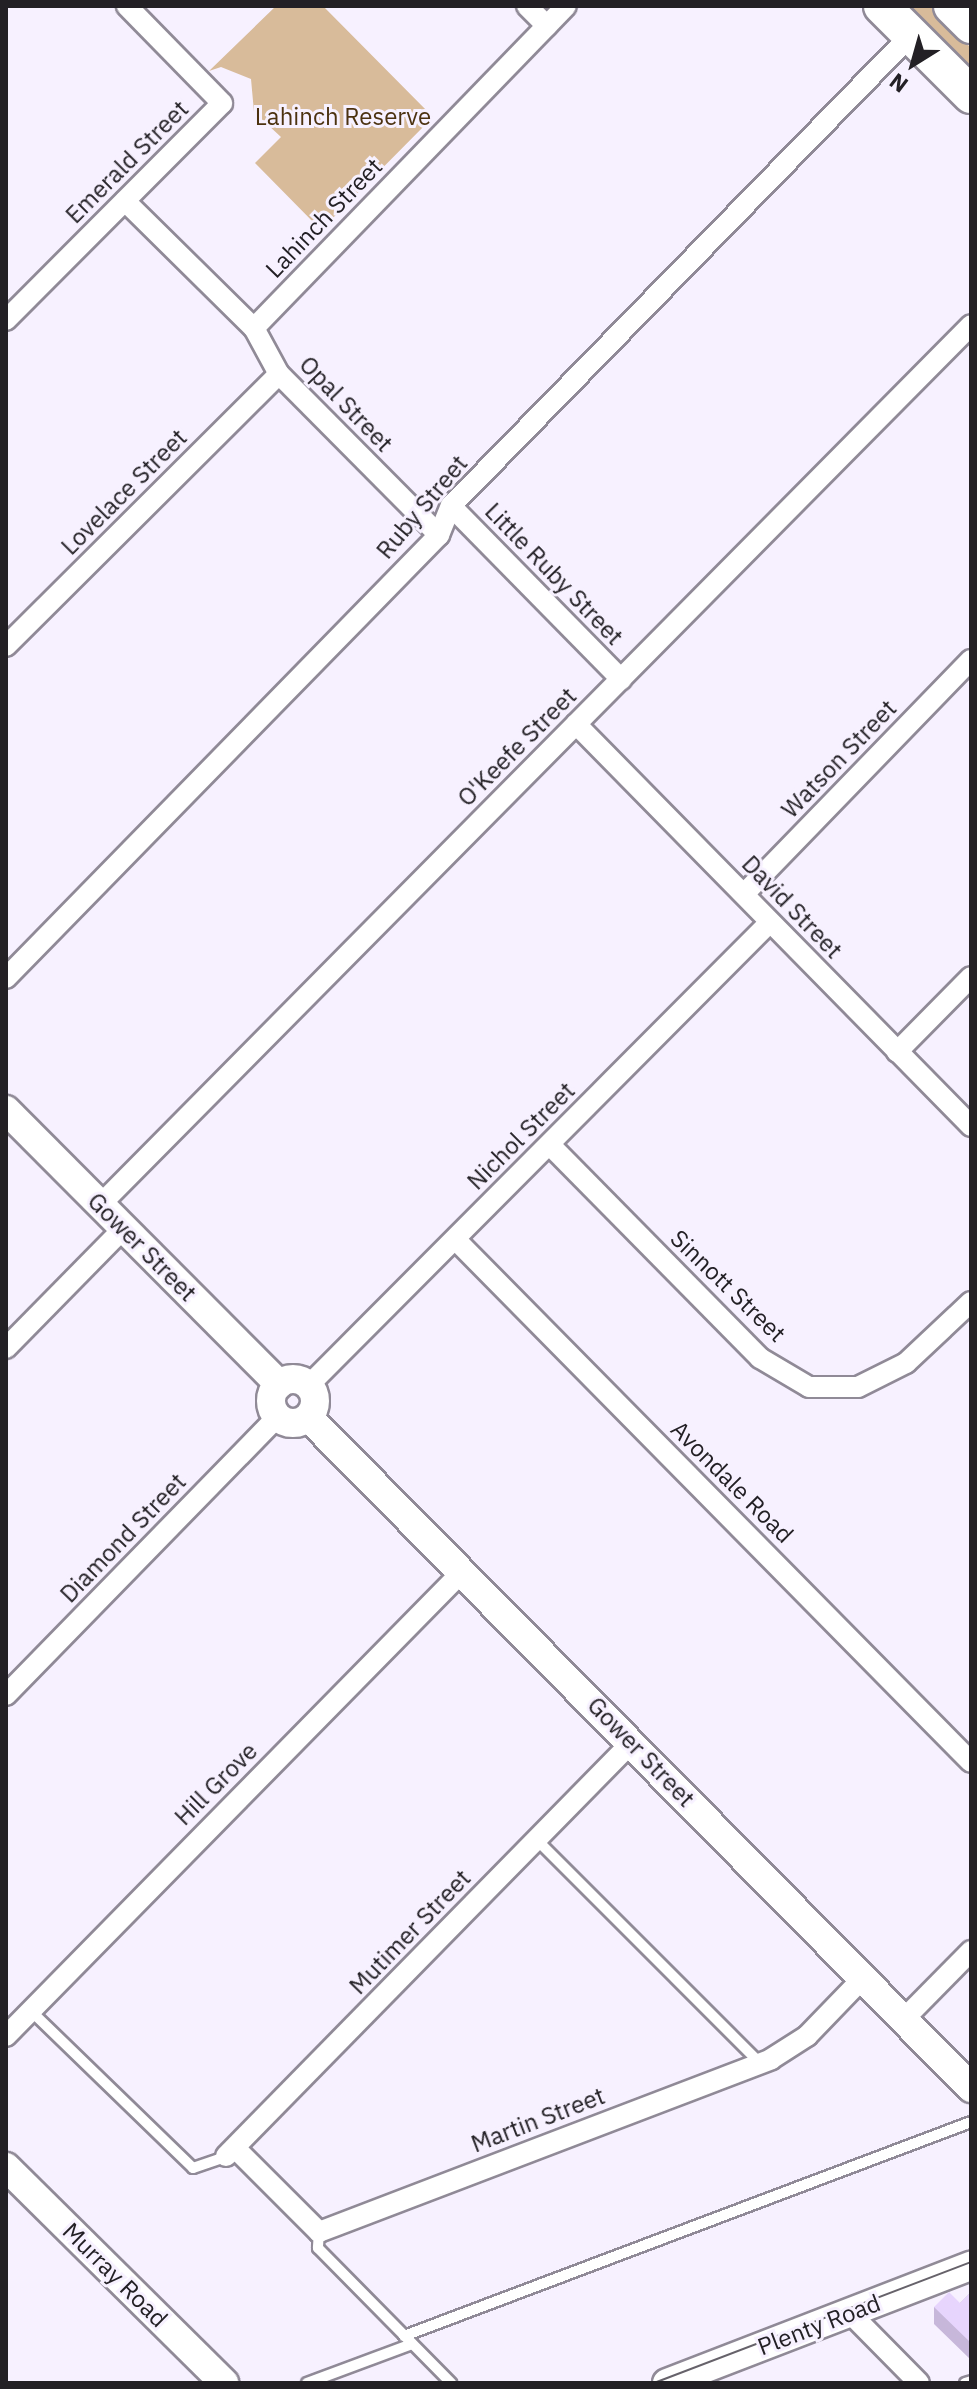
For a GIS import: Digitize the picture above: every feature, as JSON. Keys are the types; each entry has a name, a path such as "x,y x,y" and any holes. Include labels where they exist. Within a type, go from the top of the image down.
{"highway":[{"path":"882,6 971,95"},
{"path":"952,6 971,25"}],"street":[{"name":"Emerald Street","path":"6,320 222,103 127,6"},
{"path":"527,6 547,26"},
{"name":"Lahinch Street","path":"254,328 566,6"},
{"name":"Ruby Street","path":"6,978 439,535 451,506 911,35"},
{"name":"Opal Street","path":"125,201 254,328 279,374 439,535"},
{"name":"O'Keefe Street","path":"100,1205 971,325"},
{"name":"Lovelace Street","path":"6,646 279,374"},
{"name":"Little Ruby Street","path":"451,506 621,679"},
{"name":"Watson Street","path":"744,894 971,660"},
{"name":"David Street","path":"576,724 971,1126"},
{"name":"Nichol Street","path":"309,1385 769,923"},
{"path":"897,1052 971,977"},
{"name":"Gower Street","path":"6,1110 279,1384"},
{"name":"Sinnott Street","path":"550,1145 760,1358 809,1387 858,1387 906,1363 971,1302"},
{"path":"6,1348 124,1228"},
{"name":"Avondale Road","path":"456,1240 971,1762"},
{"path":"279,1384 309,1385 316,1402 309,1418 294,1424 277,1417 271,1399 279,1384"},
{"name":"Diamond Street","path":"6,1695 277,1417"},
{"name":"Gower Street","path":"309,1418 464,1570 971,2088"},
{"name":"Hill Grove","path":"6,2036 464,1570"},
{"name":"Mutimer Street","path":"230,2153 632,1742"},
{"path":"903,2020 971,1951"},
{"name":"Martin Street","path":"319,2232 760,2063 807,2036 862,1979"},
{"path":"230,2153 319,2232"},
{"name":"Murray Road","path":"6,2167 224,2383"},
{"name":"Plenty Road","path":"667,2383 971,2266"},
{"path":"850,2313 919,2383"}],"lane":[{"path":"536,1839 760,2063"},
{"path":"30,2010 193,2168 230,2153"},
{"path":"307,2383 408,2340 971,2122"},
{"path":"319,2232 318,2248 451,2383"},
{"path":"965,2383 971,2381"}],"green space":[{"name":"Lahinch Reserve","path":"276,6 323,6 433,117 321,230 255,163 281,137 254,112 251,79 221,67 209,71"},
{"path":"907,6 930,6 971,48 971,79"}],"building":[{"path":"949,2292 960,2303 971,2292 971,2343 934,2307"}],"tram line":[{"path":"654,2383 971,2262"}]}
